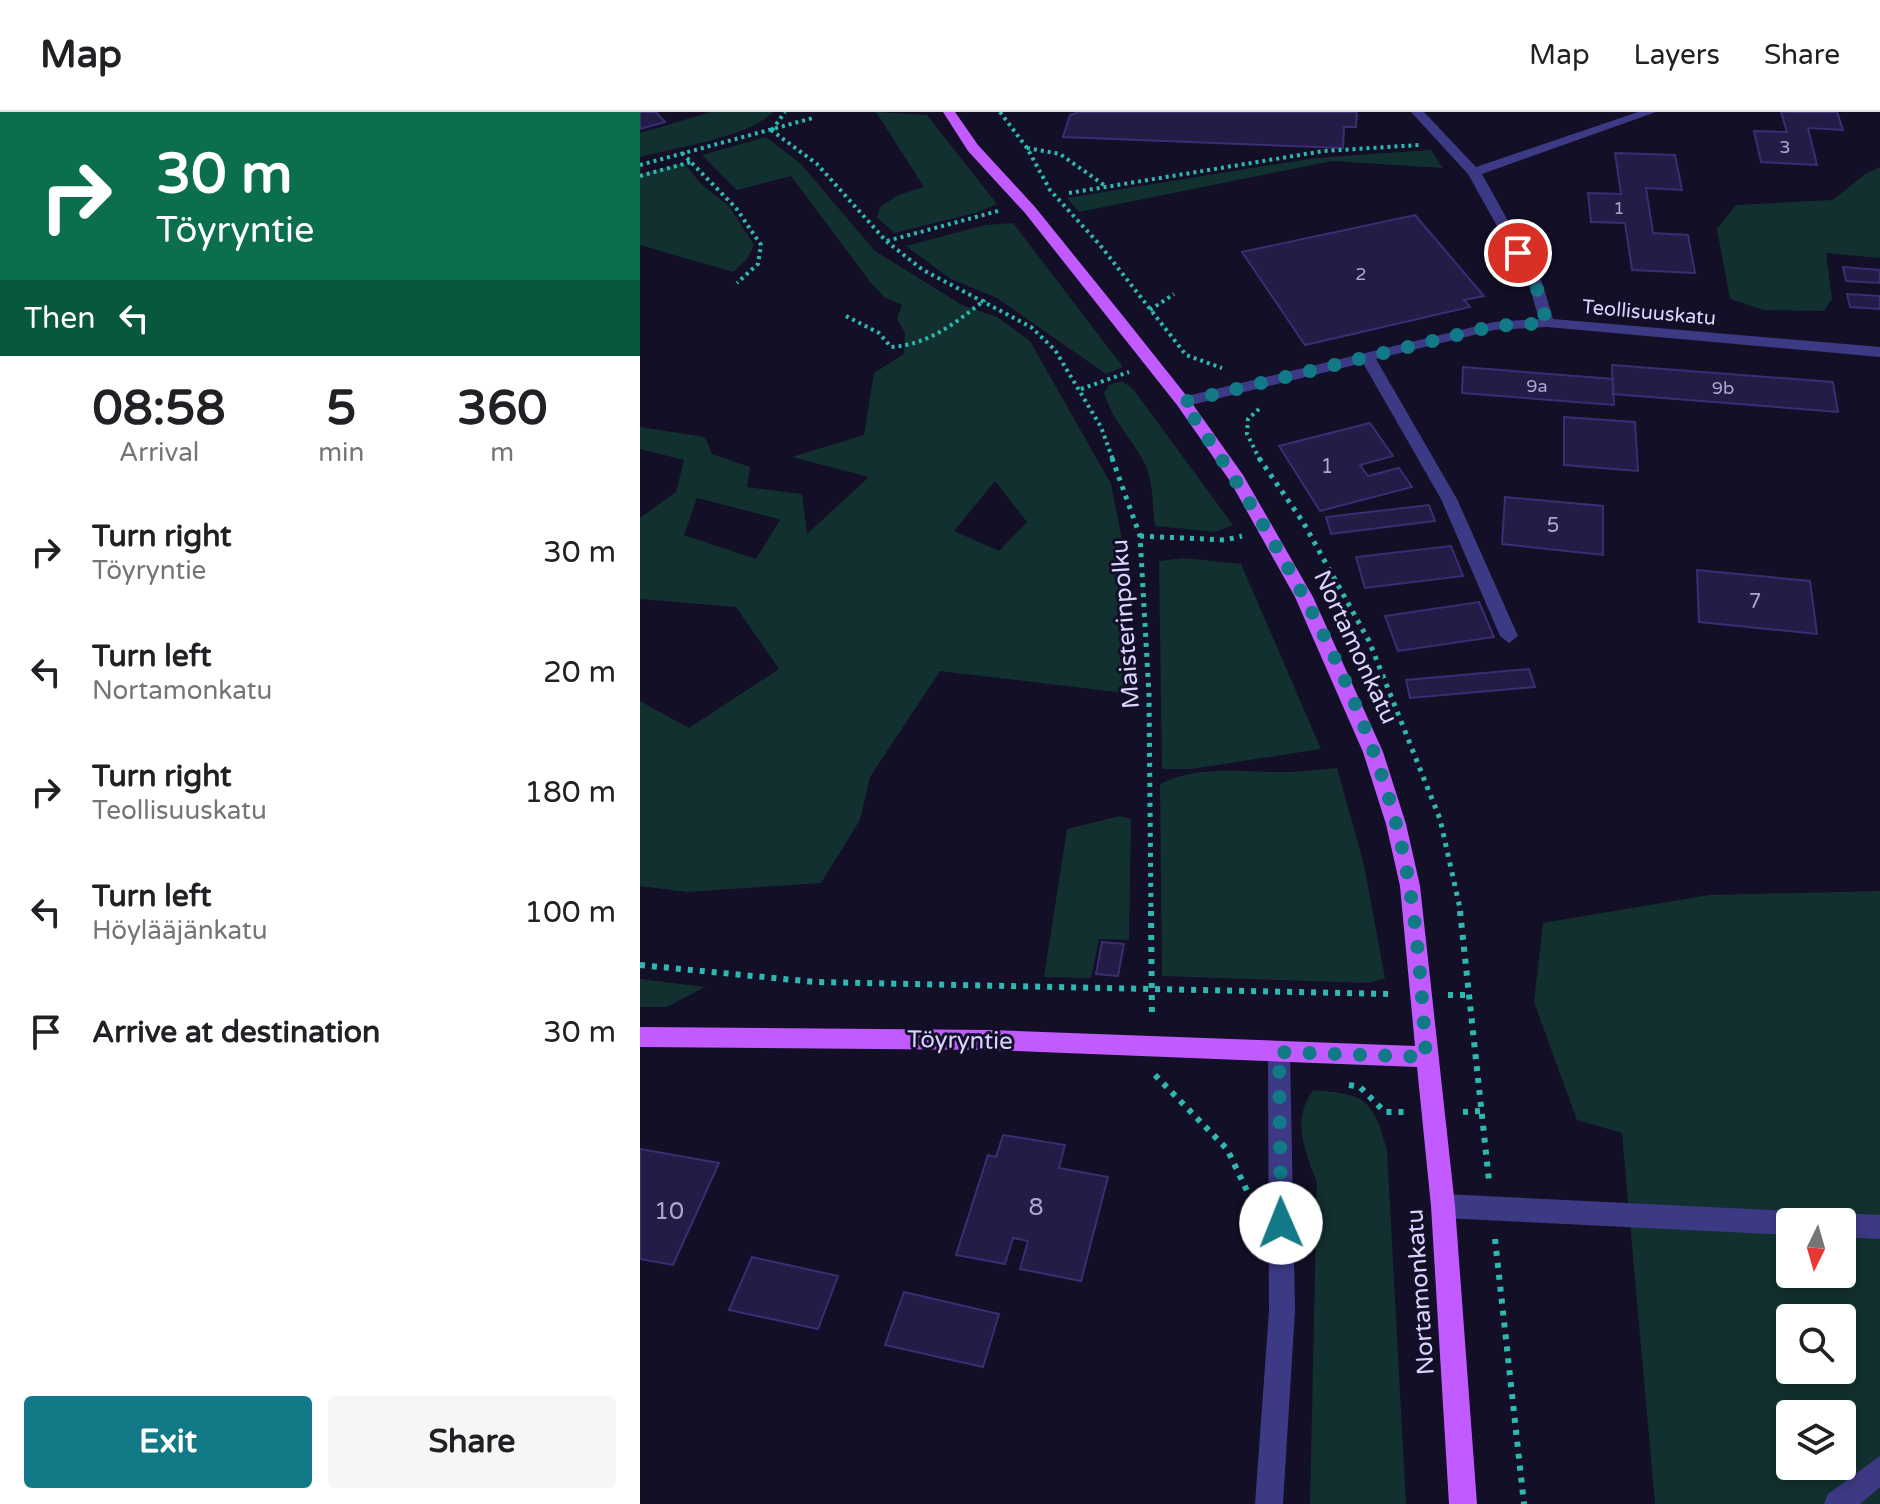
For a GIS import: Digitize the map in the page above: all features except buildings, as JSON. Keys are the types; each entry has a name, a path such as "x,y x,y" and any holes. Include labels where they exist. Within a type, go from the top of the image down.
{"main road":[{"name":"Nortamonkatu","path":"949,112 973,148 1030,210 1183,402 1267,530 1304,597 1357,712 1386,790 1410,886 1422,995 1443,1206 1463,1504"},
{"name":"Töyryntie","path":"640,1037 976,1040 1426,1057"}],"street":[{"path":"1417,112 1474,172 1535,282 1547,323"},
{"path":"1474,172 1650,112"},
{"name":"Teollisuuskatu","path":"1183,402 1494,326 1547,323 1880,352"},
{"path":"1367,356 1449,499 1509,636"},
{"path":"1269,1504 1282,1311 1279,1052"},
{"path":"1443,1206 1776,1222"},
{"path":"1856,1226 1880,1227"},
{"path":"1838,1504 1880,1470"}],"path":[{"path":"771,130 785,112"},
{"path":"1000,112 1027,148 1050,190 1100,245 1186,355 1198,362 1233,370 1259,408 1266,405"},
{"path":"640,165 813,118"},
{"name":"Maisterinpolku","path":"771,130 817,164 886,241 923,270 985,300 1031,327 1055,350 1081,389 1111,453 1140,536 1149,695 1151,989"},
{"path":"1069,193 1324,151 1448,143"},
{"path":"1027,148 1047,148 1069,155 1105,185"},
{"path":"682,153 736,208 761,245 758,264 737,283"},
{"path":"640,176 691,162"},
{"path":"886,241 998,211"},
{"path":"1150,310 1174,294"},
{"path":"846,316 879,333 891,347 908,348 944,330 985,300"},
{"path":"1140,536 1225,540 1303,522"},
{"path":"640,965 815,982 1471,995 1524,1504"},
{"path":"1168,1072 1152,1072 1227,1149 1248,1189 1251,1203"},
{"path":"1347,1084 1360,1087 1385,1112 1482,1111"}],"green space":[{"path":"711,112 773,112 762,121 730,135 640,157 640,133"},
{"path":"876,112 927,115 997,204 975,213 894,233 877,217 880,207 898,195 924,187"},
{"path":"766,137 801,164 875,251 962,305 997,317 1030,341 1111,484 1126,559 1121,621 1124,693 940,671 870,777 860,820 821,883 688,892 640,886 640,701 689,728 779,669 736,607 640,599 640,518 676,492 684,460 640,449 640,427 705,437 712,454 750,467 747,487 802,494 807,534 869,477 792,457 864,435 874,373 904,354 905,333 897,319 902,305 884,297 871,283 791,176 737,190 702,155","holes":["995,481 1027,522 999,551 954,531","697,498 779,519 780,520 756,559 684,535"]},
{"path":"1431,150 1443,168 1332,161 1079,212 1067,198 1314,158"},
{"path":"684,163 702,185 729,206 754,245 747,259 733,272 640,245 640,174"},
{"path":"1880,167 1880,258 1826,253 1832,299 1824,311 1764,310 1730,299 1717,229 1736,205 1833,200 1865,174"},
{"path":"1013,223 1123,367 1106,374 997,298 951,279 906,246 985,225"},
{"path":"1122,381 1133,389 1233,525 1216,532 1155,526 1151,483 1146,466 1116,419 1104,393 1109,385"},
{"path":"1184,558 1241,564 1321,749 1191,769 1162,769 1159,561"},
{"path":"1337,768 1364,865 1385,978 1370,983 1162,976 1160,784 1213,771 1286,772"},
{"path":"1120,816 1131,819 1129,940 1099,939 1091,978 1044,977 1067,829"},
{"path":"1880,891 1880,1504 1655,1504 1622,1133 1577,1120 1534,1002 1543,923 1709,895"},
{"path":"640,979 705,987 667,1007 640,1007"},
{"path":"1313,1090 1345,1094 1365,1102 1377,1120 1387,1150 1406,1504 1310,1504 1317,1183 1301,1125 1306,1102"}],"route":[{"path":"1281,1223 1279,1052 1426,1057 1410,886 1396,824 1373,752 1304,597 1237,479 1183,402 1494,326 1547,323 1535,282 1518,253"}]}
